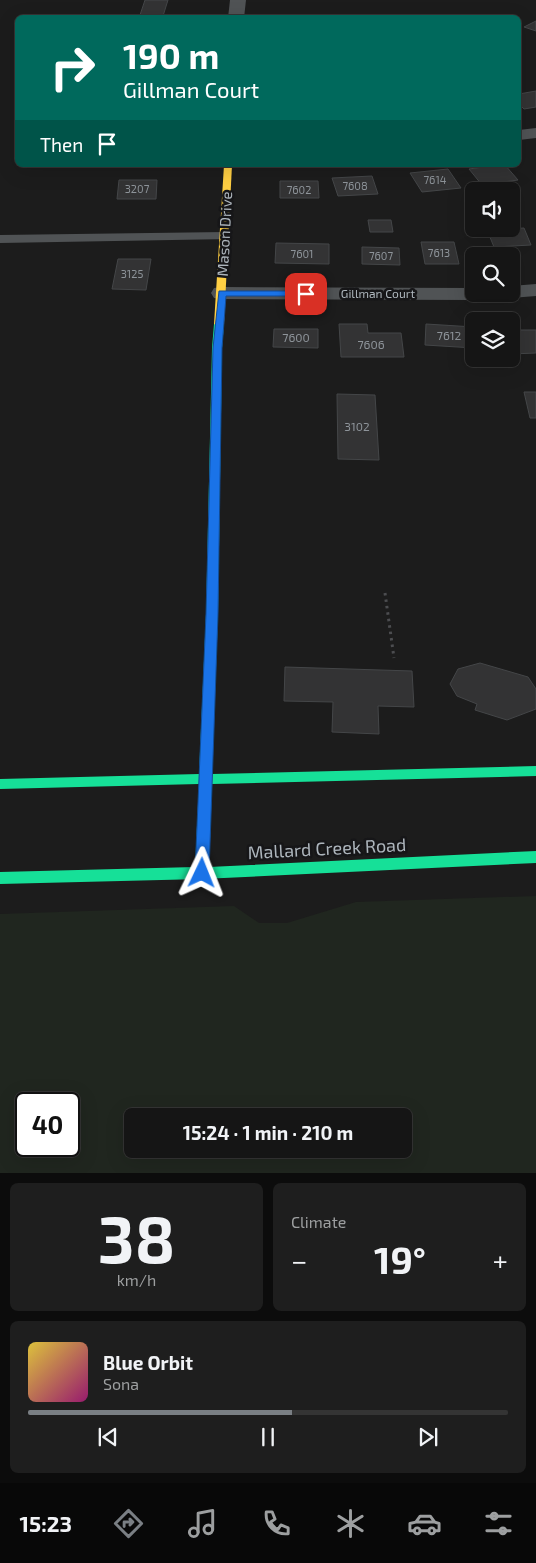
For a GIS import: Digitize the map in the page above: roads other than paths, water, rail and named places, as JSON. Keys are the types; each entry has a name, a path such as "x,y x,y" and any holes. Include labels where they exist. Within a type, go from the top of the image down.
{"street":[{"path":"236,15 238,0"},
{"path":"521,135 536,133"},
{"name":"Mason Drive","path":"202,873 212,614 217,348 222,293 228,167"},
{"path":"520,291 536,290"},
{"name":"Gillman Court","path":"222,293 465,294"},
{"path":"0,784 536,771"},
{"name":"Mallard Creek Road","path":"0,878 202,873 536,857"}],"lane":[{"path":"0,240 225,236"}]}
